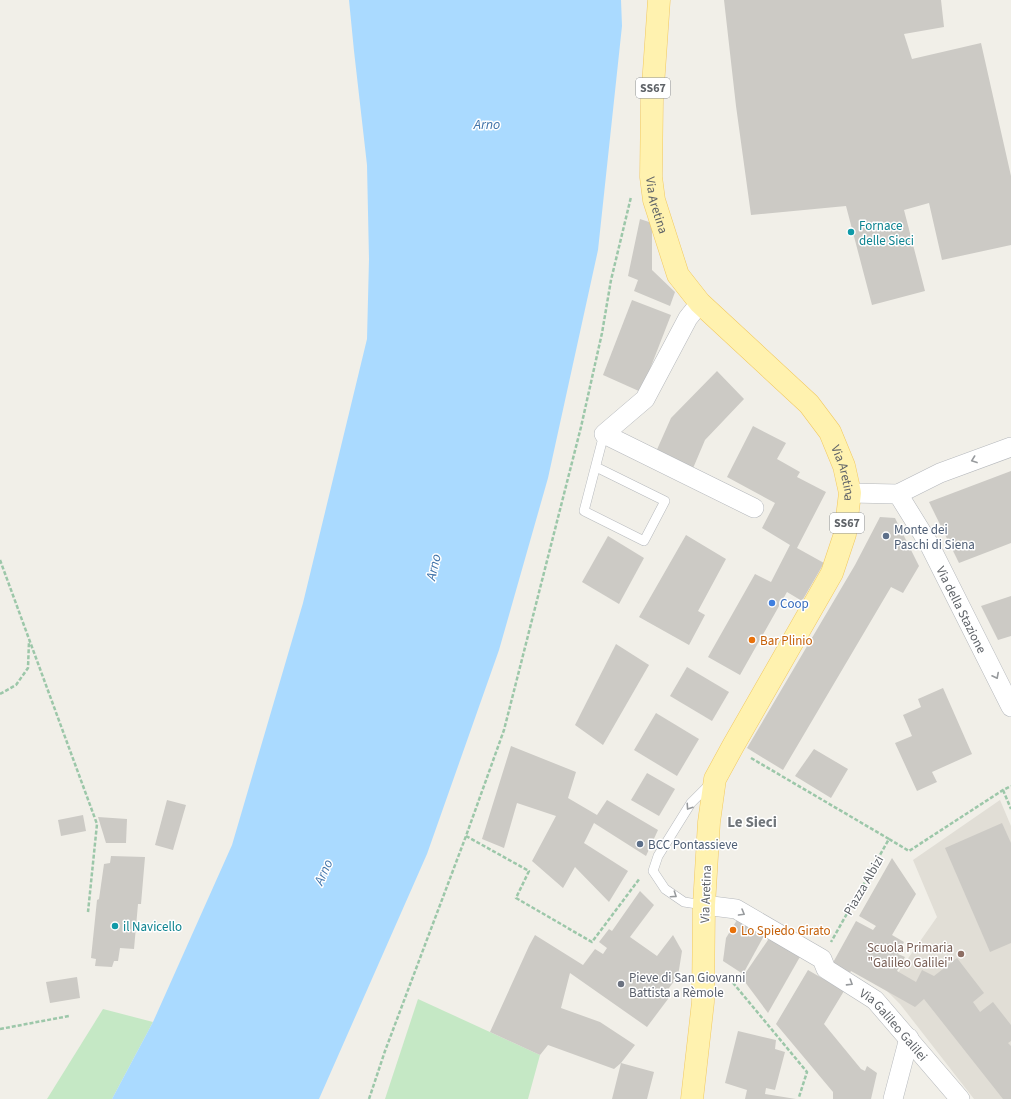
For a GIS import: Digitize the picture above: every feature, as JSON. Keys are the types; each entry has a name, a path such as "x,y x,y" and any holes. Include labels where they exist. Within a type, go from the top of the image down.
{"main road":[{"name":"Via Aretina","path":"658,0 652,100 651,177 654,200 678,275 700,303 809,404 830,432 844,466 850,493 845,534 832,573 715,779 709,822 704,905 703,1002 692,1099"}],"street":[{"path":"700,303 688,318 645,399 604,434 754,508"},
{"path":"850,493 898,494 940,473 1011,447"},
{"name":"Via della Stazione","path":"898,494 929,544 1011,707"},
{"path":"704,905 736,909 822,959"},
{"name":"Via Galileo Galilei","path":"822,959 826,969 875,1000 960,1099"},
{"path":"893,1099 909,1038"}],"lane":[{"path":"596,467 665,500 644,541 584,511 604,434"},
{"path":"704,905 684,902 665,889 653,871 658,856 692,803 715,779"}],"path":[{"path":"369,1099 384,1051 466,836 506,722 581,427 602,333 611,280 631,196"},
{"path":"0,560 97,824 88,912"},
{"path":"0,694 16,686 28,668 29,638"},
{"name":"Piazza Albizi","path":"749,756 889,840 822,959"},
{"path":"889,840 909,851 1011,786"},
{"path":"1003,790 1011,809"},
{"path":"466,836 529,871 516,898 592,942 642,876 653,871"},
{"path":"729,978 807,1072 799,1098 804,1099"},
{"path":"0,1029 69,1016"}],"shaded area":[{"name":"Scuola Primaria \"Galileo Galilei\"","path":"1000,800 1011,826 1011,1099 974,1099 900,1004 886,990 937,917 913,860"}],"green space":[{"path":"418,999 540,1055 528,1099 385,1099"},
{"path":"103,1009 153,1022 112,1099 47,1099"}],"water":[{"name":"Arno","path":"349,0 621,0 622,26 598,250 548,478 499,650 427,854 319,1099 112,1099 153,1022 232,845 303,603 367,339 369,259 367,165"}],"building":[{"path":"724,0 941,0 944,27 904,34 912,59 981,43 1011,176 1011,245 942,260 929,203 904,210 925,291 872,305 846,206 751,215 736,106"},
{"path":"640,219 652,223 652,270 675,292 670,306 634,291 638,280 628,276"},
{"path":"632,300 671,315 641,392 603,375"},
{"path":"717,371 744,399 705,440 691,473 655,454 671,418"},
{"path":"753,426 786,443 777,459 800,472 797,477 826,492 797,548 824,563 802,601 787,592 740,675 708,657 755,574 771,582 790,545 762,528 775,503 727,477"},
{"path":"1011,471 1011,543 959,563 929,502"},
{"path":"880,517 895,518 919,566 903,593 891,587 783,770 747,748 855,565"},
{"path":"686,535 726,559 698,611 705,615 689,645 639,617"},
{"path":"608,536 644,558 619,604 582,582"},
{"path":"1011,596 1011,636 998,640 981,606"},
{"path":"616,644 649,665 603,745 575,725"},
{"path":"687,667 729,692 712,721 670,696"},
{"path":"943,688 972,754 932,772 937,782 917,791 895,743 912,736 903,715 921,707 918,699"},
{"path":"656,713 699,739 677,776 634,750"},
{"path":"511,746 576,772 568,798 597,815 607,800 658,830 646,856 594,823 584,843 628,871 609,902 575,867 563,888 532,861 556,816 517,803 504,848 482,839"},
{"path":"814,749 848,769 831,798 795,776"},
{"path":"647,773 675,789 659,816 631,800"},
{"path":"167,800 186,805 173,850 155,845"},
{"path":"83,815 86,831 61,836 58,820"},
{"path":"98,817 127,819 126,843 106,843"},
{"path":"1002,823 1011,843 1011,943 990,952 945,848"},
{"name":"il Navicello","path":"111,856 145,857 141,904 138,904 134,949 120,948 118,961 114,961 112,967 95,966 96,959 91,958 97,900 99,899 104,864 110,863"},
{"path":"892,858 916,894 892,935 904,942 898,954 905,957 897,971 916,982 922,970 934,976 957,958 984,993 973,1002 980,1012 993,1002 1011,1025 1011,1041 1008,1043 1011,1046 1011,1099 1003,1099 924,999 915,1007 851,971 847,978 830,968 856,921 873,930 876,926 859,916"},
{"path":"640,891 654,905 630,937 657,956 673,935 682,951 678,976 666,992 671,995 647,1027 570,973 561,1008 600,1022 635,1045 621,1063 614,1069 548,1045 540,1055 490,1032 535,935 583,965 595,949 603,954 607,948 599,942 609,929 612,931"},
{"path":"737,920 765,934 743,974 723,961 726,938"},
{"path":"770,937 801,955 768,1013 742,978"},
{"path":"808,970 844,991 824,1024 861,1069 865,1071 867,1066 877,1073 871,1099 833,1099 833,1092 776,1024"},
{"path":"77,977 80,998 50,1003 46,982"},
{"path":"738,1031 776,1040 775,1049 785,1052 775,1090 766,1088 765,1094 796,1099 745,1099 747,1090 725,1083"},
{"path":"621,1063 654,1072 647,1099 612,1099"}],"place":[{"name":"Fornace delle Sieci","path":"851,232"},
{"name":"Monte dei Paschi di Siena","path":"886,536"},
{"name":"Coop","path":"772,603"},
{"name":"Bar Plinio","path":"752,640"},
{"name":"BCC Pontassieve","path":"640,844"},
{"name":"il Navicello","path":"115,926"},
{"name":"Lo Spiedo Girato","path":"733,930"},
{"name":"Scuola Primaria \"Galileo Galilei\"","path":"961,954"},
{"name":"Pieve di San Giovanni Battista a Rèmole","path":"621,984"}],"district":[{"name":"Le Sieci","path":"752,822"}]}
